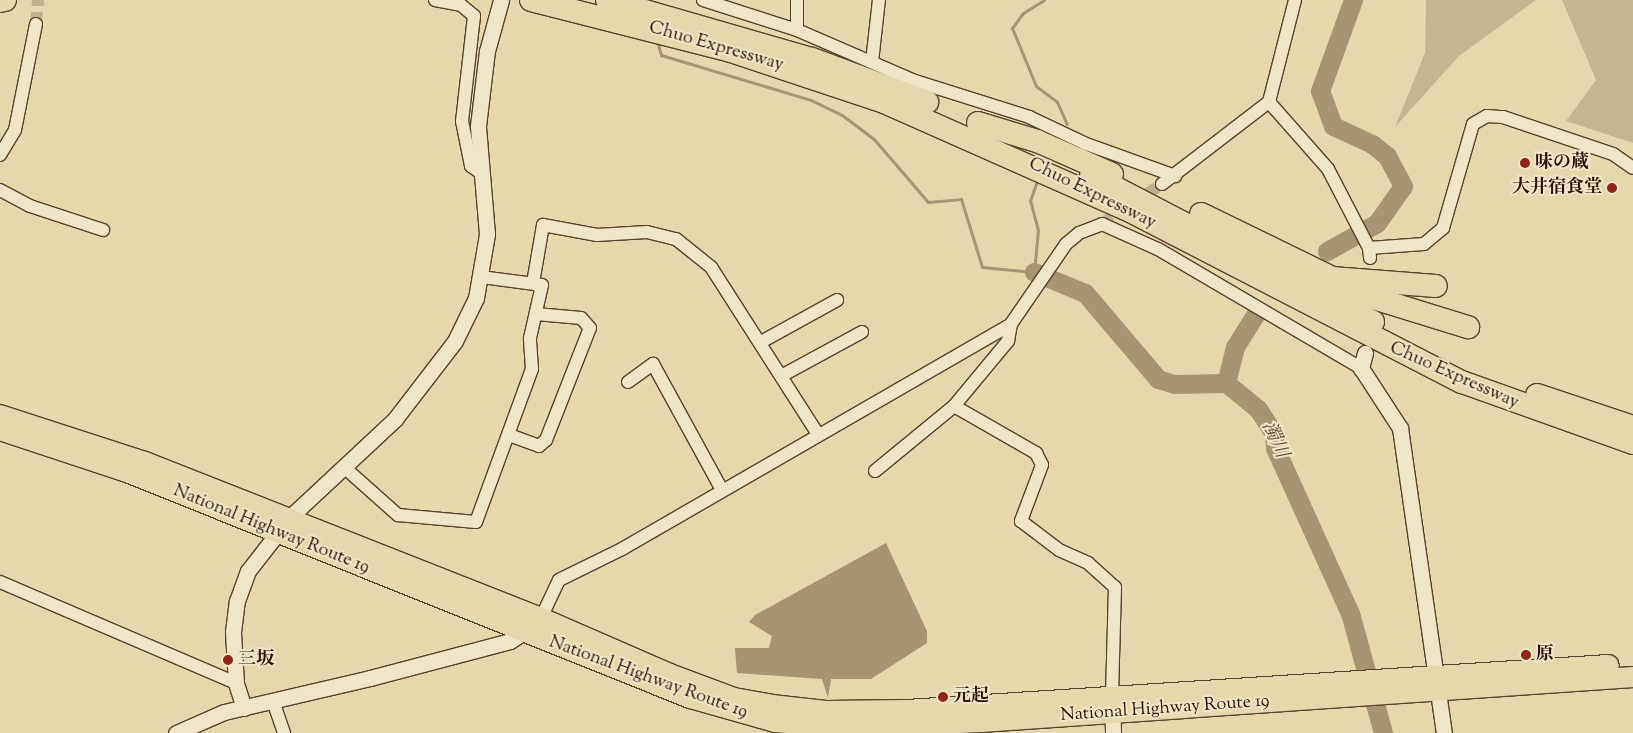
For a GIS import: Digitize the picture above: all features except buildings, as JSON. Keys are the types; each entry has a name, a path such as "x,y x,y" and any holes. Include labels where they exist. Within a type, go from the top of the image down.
{"highway":[{"path":"0,1 6,0"},
{"name":"Chuo Expressway","path":"531,0 624,10 808,74 973,138 1134,213 1462,382 1633,444"},
{"name":"Chuo Expressway","path":"660,22 812,59 978,124 1129,193 1467,367 1633,427"},
{"path":"978,124 1066,154 1367,296 1468,327"},
{"path":"1332,278 1436,286"},
{"name":"National Highway Route 19","path":"0,416 145,462 290,517 734,698 827,724"},
{"name":"National Highway Route 19","path":"0,430 127,472 710,705 756,718 827,724 953,708 1112,714 1348,688 1438,683 1633,677"},
{"name":"National Highway Route 19","path":"1438,683 1633,663"}],"street":[{"path":"435,0 461,5 474,16 462,121 471,166 482,174"},
{"path":"703,0 797,30 872,62 1176,176"},
{"path":"797,0 797,30"},
{"path":"872,62 879,0"},
{"path":"1162,184 1176,176 1269,102 1295,0"},
{"path":"244,708 236,683 237,601 248,571 290,517 345,468 395,419 455,341 481,277 487,234 478,126 487,51 499,7"},
{"path":"0,155 15,130 36,24"},
{"path":"1269,102 1328,169 1369,253 1424,244 1443,228 1473,124 1487,116 1503,117 1613,154 1633,168"},
{"path":"0,190 30,206 103,230"},
{"path":"541,618 560,580 622,549 721,488 1011,324 1048,270 1079,233 1102,224 1158,249 1363,361 1400,428 1444,733"},
{"path":"533,283 543,225 597,235 654,234 676,239 698,254 762,342 817,433"},
{"path":"345,468 398,515 476,522 532,369 530,338 542,284 481,277"},
{"path":"762,342 838,300"},
{"path":"509,435 539,446 546,440 590,328 581,318 536,314"},
{"path":"875,471 954,406 1008,341 1011,324"},
{"path":"783,375 862,332"},
{"path":"628,382 654,364 721,488"},
{"path":"954,406 1036,453 1042,466 1021,521 1059,550 1088,563 1115,587 1112,714"},
{"path":"0,582 236,683"},
{"path":"176,733 200,726 244,708 500,643 524,632"},
{"path":"273,701 284,733"}],"shaded area":[{"path":"1426,0 1536,0 1459,56 1395,127 1425,53"},
{"path":"1562,0 1633,0 1633,143 1566,121 1596,80"},
{"path":"886,543 927,631 927,643 871,679 831,679 828,698 822,679 737,673 735,648 769,648 772,636 749,622 755,615"}],"waterway":[{"path":"1044,0 1023,13 1012,28 1036,86 1057,102 1067,124"},
{"path":"1327,251 1377,223 1403,186 1387,156 1372,144 1333,126 1320,91 1353,0"},
{"path":"657,41 661,55 811,100 842,115 873,138 928,202 961,199 982,267 1034,272 1038,230 1030,201 1037,181"},
{"name":"濁川","path":"1034,272 1085,293 1158,379 1174,384 1226,383 1258,409 1274,434 1275,448 1350,613 1383,733"},
{"path":"1226,383 1235,347 1256,314"}],"tunnel":[{"path":"36,24 38,0"},
{"path":"1102,224 1162,184"}],"place":[{"name":"味の蔵","path":"1525,163"},
{"name":"大井宿食堂","path":"1612,188"},
{"name":"原","path":"1526,655"},
{"name":"三坂","path":"228,660"},
{"name":"元起","path":"943,697"}]}
